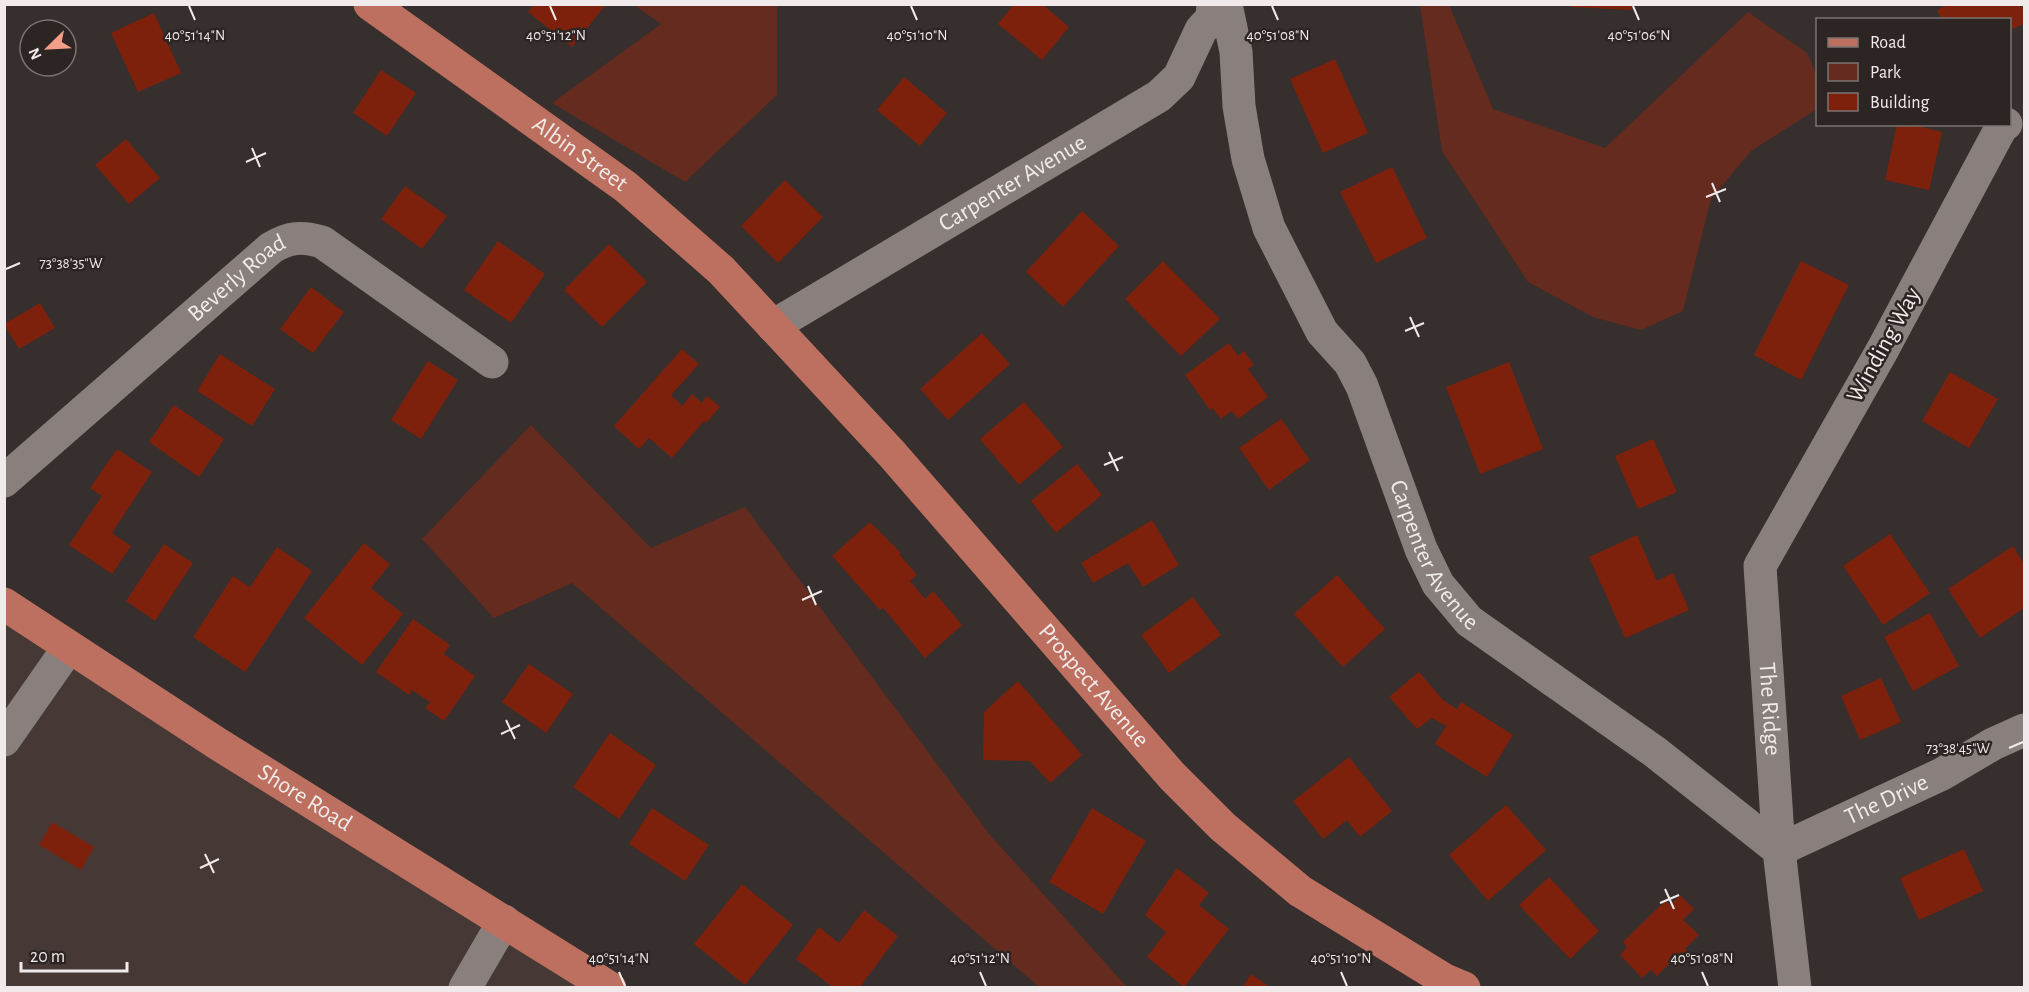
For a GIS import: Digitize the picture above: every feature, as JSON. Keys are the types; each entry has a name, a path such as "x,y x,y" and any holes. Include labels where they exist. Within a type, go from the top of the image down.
{"main road":[{"name":"Albin Street","path":"370,4 626,187 721,270 773,326"},
{"name":"Prospect Avenue","path":"773,326 892,454 1172,776 1223,827 1299,891 1445,980 1464,987"},
{"name":"Shore Road","path":"4,604 218,744 610,987"}],"street":[{"name":"Carpenter Avenue","path":"773,326 1160,96 1179,77 1201,30 1212,18 1213,4"},
{"name":"Carpenter Avenue","path":"1226,4 1236,52 1239,106 1248,159 1269,228 1322,332 1350,363 1362,386 1421,549 1438,584 1469,621 1655,752 1779,850"},
{"name":"Winding Way","path":"1760,566 1883,349 2002,126"},
{"name":"Beverly Road","path":"4,481 271,248 284,240 297,237 322,242 492,362"},
{"name":"The Ridge","path":"1760,566 1779,850"},
{"path":"4,740 69,647"},
{"name":"The Drive","path":"1779,850 1942,774 1993,744 2025,730"},
{"path":"1779,850 1795,987"},
{"path":"465,987 504,921"}],"shaded area":[{"path":"5,598 615,987 5,987"}],"green space":[{"path":"634,5 777,5 777,95 685,182 552,103 661,24"},
{"path":"1420,5 1449,5 1493,109 1605,148 1748,12 1807,53 1816,73 1816,110 1751,151 1711,199 1683,311 1641,330 1593,317 1528,282 1442,151"},
{"path":"531,425 651,548 745,507 990,835 1127,987 1039,987 572,583 494,618 422,539"}],"building":[{"path":"534,4 606,4 572,47 528,12"},
{"path":"1014,4 1042,4 1069,27 1042,60 998,24"},
{"path":"1571,4 1632,4 1632,10 1571,7"},
{"path":"1949,4 2021,4 2024,24 2011,30 2011,18 1941,18 1937,10"},
{"path":"154,13 181,73 138,92 111,33"},
{"path":"1335,59 1368,133 1323,153 1290,79"},
{"path":"381,70 416,93 387,136 353,113"},
{"path":"904,77 947,113 920,146 877,110"},
{"path":"1897,126 1918,126 1942,132 1929,190 1885,180"},
{"path":"126,139 160,178 129,204 95,165"},
{"path":"1392,167 1427,238 1376,263 1340,192"},
{"path":"785,180 823,217 778,263 741,226"},
{"path":"405,186 447,216 422,249 381,219"},
{"path":"1082,211 1119,246 1063,307 1026,272"},
{"path":"498,241 545,274 511,323 464,290"},
{"path":"609,244 647,282 602,327 564,290"},
{"path":"1163,261 1220,319 1181,356 1125,299"},
{"path":"1801,261 1849,285 1801,380 1754,355"},
{"path":"311,287 344,312 313,353 280,329"},
{"path":"40,303 55,328 19,349 4,324"},
{"path":"982,333 1010,364 948,420 920,389"},
{"path":"1229,343 1238,356 1244,351 1254,365 1248,369 1268,397 1238,419 1232,411 1221,419 1212,408 1210,410 1185,375"},
{"path":"682,349 699,364 671,395 682,406 692,394 702,403 707,396 720,407 706,423 704,421 672,458 649,438 639,449 614,426"},
{"path":"220,354 275,389 252,426 197,391"},
{"path":"428,361 458,380 421,439 391,420"},
{"path":"1509,362 1543,449 1480,474 1446,387"},
{"path":"1950,372 1998,399 1969,448 1922,421"},
{"path":"1024,402 1063,447 1019,485 980,439"},
{"path":"174,405 224,439 199,477 149,442"},
{"path":"1281,419 1310,460 1269,490 1239,448"},
{"path":"1653,439 1677,492 1638,509 1615,456"},
{"path":"117,449 152,472 112,533 131,546 112,574 69,545 102,496 90,488"},
{"path":"1077,464 1102,495 1056,533 1031,501"},
{"path":"1152,520 1179,565 1143,587 1128,563 1093,583 1081,563"},
{"path":"870,522 901,553 899,554 917,575 910,581 925,599 933,591 962,625 925,658 883,608 880,610 832,556"},
{"path":"1890,534 1930,593 1883,625 1843,566"},
{"path":"1637,535 1657,581 1673,573 1689,610 1625,638 1589,557"},
{"path":"364,543 390,564 371,588 403,614 362,665 304,618"},
{"path":"164,544 193,563 155,621 126,601"},
{"path":"2013,546 2024,564 2024,608 1980,638 1948,589"},
{"path":"277,547 312,571 245,672 193,637 233,576 250,587"},
{"path":"1337,575 1385,629 1343,667 1294,614"},
{"path":"1193,597 1221,635 1169,673 1141,635"},
{"path":"1930,613 1959,666 1913,691 1884,637"},
{"path":"413,619 450,645 444,654 475,676 444,721 425,708 430,702 412,690 409,695 376,672"},
{"path":"529,664 573,694 546,733 502,702"},
{"path":"1419,672 1443,700 1457,709 1461,702 1513,735 1487,777 1435,744 1446,726 1432,718 1417,729 1389,697"},
{"path":"1881,678 1901,722 1860,740 1841,696"},
{"path":"1018,681 1082,755 1050,783 1030,761 983,760 984,712"},
{"path":"610,733 656,765 619,819 573,787"},
{"path":"1349,757 1392,811 1360,837 1347,820 1323,839 1293,801"},
{"path":"1506,805 1546,850 1488,901 1449,855"},
{"path":"652,808 709,845 685,881 629,844"},
{"path":"1092,808 1146,841 1103,914 1049,882"},
{"path":"52,822 94,847 81,870 39,845"},
{"path":"1964,849 1983,891 1919,920 1900,878"},
{"path":"1177,868 1209,893 1199,905 1229,929 1184,987 1147,957 1166,932 1145,915"},
{"path":"1549,877 1599,931 1570,959 1519,905"},
{"path":"742,884 793,925 745,985 694,944"},
{"path":"1680,895 1694,909 1683,920 1699,935 1685,949 1690,955 1679,966 1673,960 1657,976 1651,970 1642,978 1620,955 1627,947 1623,942 1665,901 1670,905"},
{"path":"864,910 898,936 859,988 834,988 796,959 819,927 839,943"},
{"path":"1251,974 1271,988 1242,988"}]}
